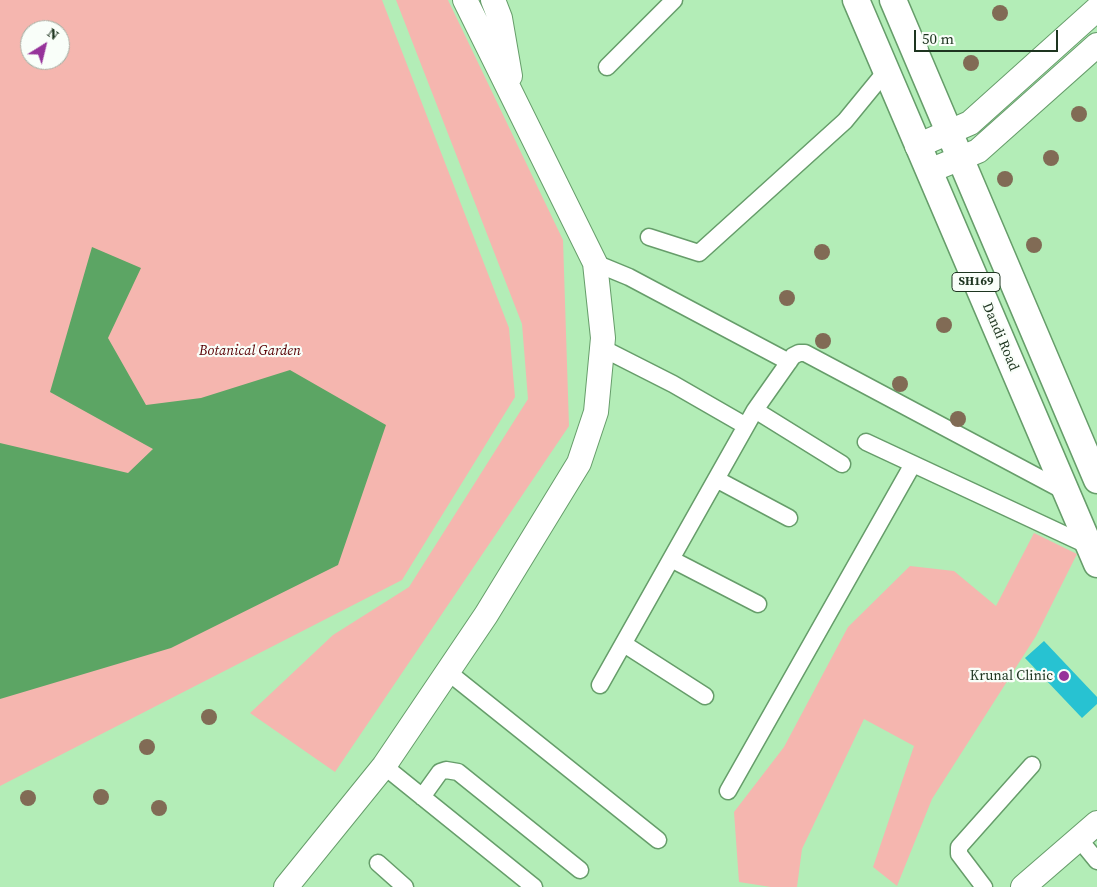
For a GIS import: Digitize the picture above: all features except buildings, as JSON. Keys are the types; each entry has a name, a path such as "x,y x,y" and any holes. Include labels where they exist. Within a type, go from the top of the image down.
{"main road":[{"name":"Dandi Road","path":"856,0 1093,555"},
{"name":"SH169","path":"893,0 1097,480"}],"street":[{"path":"286,887 384,766 486,616 579,463 596,412 603,338 595,263 464,0"},
{"path":"493,0 500,18 515,102"},
{"path":"607,66 674,0"},
{"path":"917,146 970,123 1097,9"},
{"path":"929,171 978,151 1097,45"},
{"path":"649,237 699,253 845,121 886,71"},
{"path":"595,263 629,277 789,362"},
{"path":"602,348 673,384 746,426"},
{"path":"600,685 755,410 789,362 799,353 804,353 1066,492"},
{"path":"755,410 842,464"},
{"path":"866,442 1093,555"},
{"path":"728,791 913,464"},
{"path":"716,479 789,518"},
{"path":"671,559 758,604"},
{"path":"624,644 705,696"},
{"path":"448,672 658,840"},
{"path":"984,887 959,854 959,847 1032,765"},
{"path":"384,766 534,887"},
{"path":"422,797 440,772 446,770 458,772 580,870"},
{"path":"1022,887 1097,823"},
{"path":"1078,839 1097,861"},
{"path":"378,863 406,887"}],"green space":[{"name":"Botanical Garden","path":"0,0 382,0 509,328 515,397 402,580 0,786"},
{"path":"396,0 448,0 563,240 569,426 335,772 250,713 333,635 409,587 528,399 522,324"},
{"path":"1034,533 1077,554 1036,636 932,799 897,886 873,867 914,746 864,719 802,849 797,887 771,887 739,882 734,812 784,747 848,627 910,566 954,571 996,606"}],"shaded area":[{"path":"92,247 141,268 108,338 146,405 201,398 290,370 386,425 338,565 171,648 0,699 0,443 128,473 153,449 50,392"}],"place":[{"name":"Krunal Clinic","path":"1064,676"}]}
